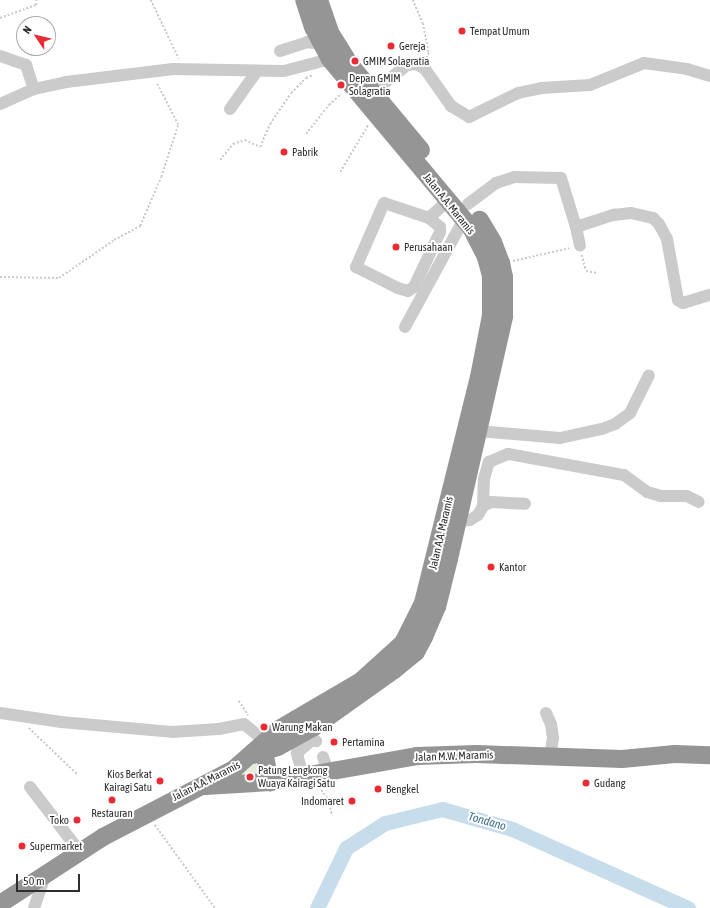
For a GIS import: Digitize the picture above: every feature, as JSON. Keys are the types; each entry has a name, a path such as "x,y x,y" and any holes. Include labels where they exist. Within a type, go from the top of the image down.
{"highway":[{"name":"Jalan A.A. Maramis","path":"0,904 80,852 146,813 234,769 264,748 314,727 416,652 436,607 447,538 479,377 492,298 486,257 466,212 448,200 351,86 325,66 321,44 304,0"},
{"path":"319,0 331,34 352,67 466,212 493,242 502,263 504,277 504,316 457,521 447,538"},
{"path":"264,748 270,782"},
{"name":"Jalan M.W. Maramis","path":"200,786 270,782 316,770 417,756 477,754 622,759 675,754 710,755"}],"street":[{"path":"280,51 307,42 321,44"},
{"path":"0,56 26,65 34,89"},
{"path":"373,92 407,65 422,66 448,102 469,117 523,92 590,86 644,63 687,69 710,76"},
{"path":"0,104 34,89 66,82 184,70 284,71 325,66"},
{"path":"230,109 257,71"},
{"path":"405,327 466,212 496,183 514,177 559,178 564,181 580,246"},
{"path":"429,218 448,200"},
{"path":"384,203 429,218 440,227 440,232 414,287 408,290 398,288 357,268 357,262 384,203"},
{"path":"576,227 614,215 631,213 653,218 660,224 667,239 676,298 683,303 710,295"},
{"path":"478,431 560,438 602,430 615,424 630,413 649,375"},
{"path":"457,521 470,520 478,515 483,506 484,480 489,462 508,454 624,475 647,492 661,496 687,496 699,502"},
{"path":"483,506 491,502 525,504"},
{"path":"0,713 16,716 172,732 244,724 264,748"},
{"path":"546,713 552,724 553,738 550,757"},
{"path":"316,741 313,739 297,753 316,770"},
{"path":"30,787 80,852"},
{"path":"34,908 45,876"}],"path":[{"path":"0,18 36,5 36,0"},
{"path":"151,0 184,70"},
{"path":"413,0 423,23 429,53 422,66"},
{"path":"220,160 233,144 245,140 260,147 270,124 297,85 325,66"},
{"path":"0,277 60,278 114,240 140,226 161,177 178,125 166,99 151,73"},
{"path":"306,134 329,105 351,86"},
{"path":"340,172 364,130 376,116"},
{"path":"502,263 580,246 586,271 597,273"},
{"path":"16,716 78,775"},
{"path":"316,770 329,800 332,816"},
{"path":"146,813 215,908"}],"green space":[{"path":"253,757 265,772 233,783"}],"waterway":[{"name":"Tondano","path":"317,908 346,848 385,823 442,809 512,829 688,908"}],"place":[{"name":"Tempat Umum","path":"462,31"},
{"name":"Gereja","path":"391,46"},
{"name":"GMIM Solagratia","path":"355,61"},
{"name":"Depan GMIM Solagratia","path":"341,85"},
{"name":"Pabrik","path":"284,152"},
{"name":"Perusahaan","path":"396,247"},
{"name":"Kantor","path":"491,567"},
{"name":"Warung Makan","path":"264,727"},
{"name":"Pertamina","path":"334,742"},
{"name":"Patung Lengkong Wuaya Kairagi Satu","path":"250,777"},
{"name":"Kios Berkat Kairagi Satu","path":"160,781"},
{"name":"Gudang","path":"586,783"},
{"name":"Bengkel","path":"378,789"},
{"name":"Restauran","path":"112,800"},
{"name":"Indomaret","path":"352,801"},
{"name":"Toko","path":"77,820"},
{"name":"Supermarket","path":"22,846"}]}
